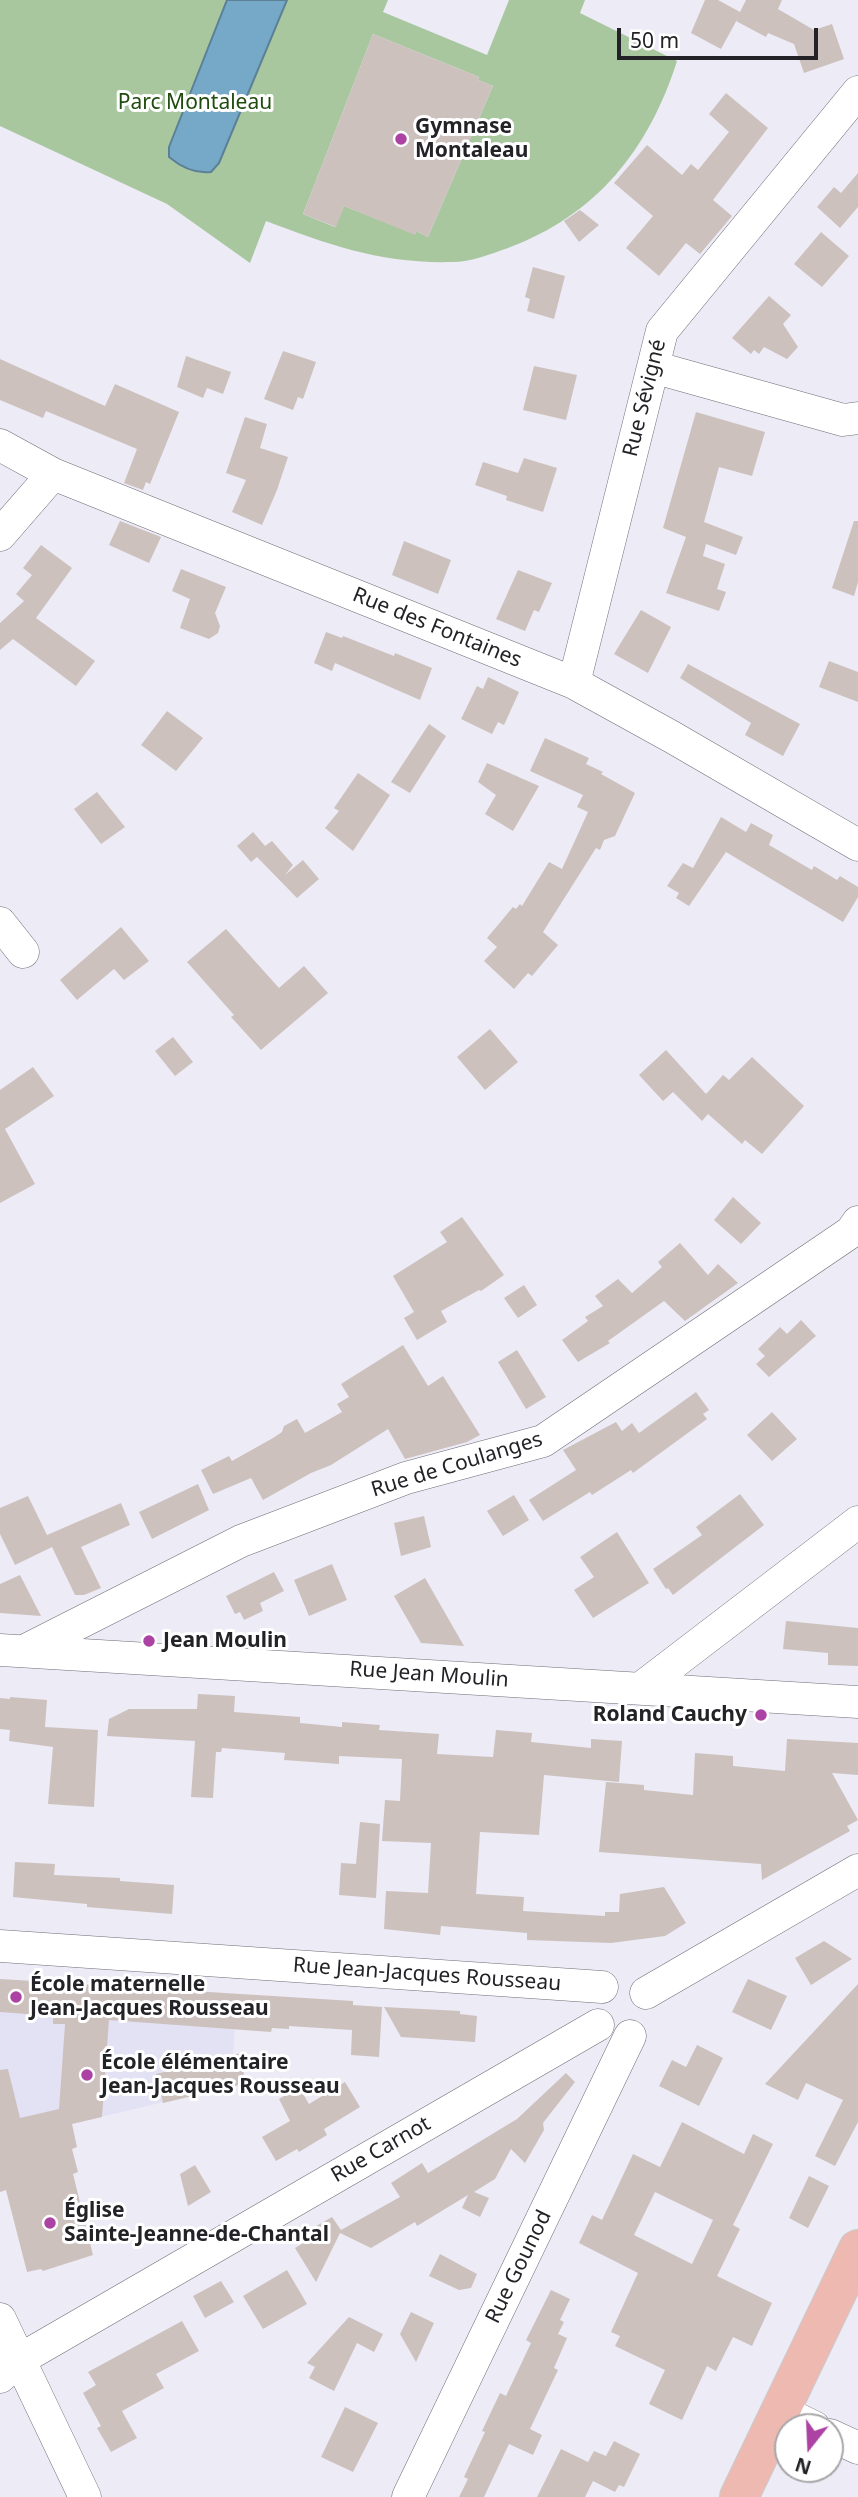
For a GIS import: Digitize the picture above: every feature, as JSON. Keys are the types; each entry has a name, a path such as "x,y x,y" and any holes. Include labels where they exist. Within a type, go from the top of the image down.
{"main road":[{"path":"799,2413 858,2249"},
{"path":"739,2497 774,2450"}],"street":[{"name":"Rue Sévigné","path":"574,683 662,331 858,92"},
{"path":"653,367 843,420 858,418"},
{"name":"Rue des Fontaines","path":"0,445 54,474 574,683 858,845"},
{"path":"0,535 54,474"},
{"path":"0,923 23,952"},
{"name":"Rue de Coulanges","path":"12,1651 241,1541 406,1478 543,1441 851,1232 858,1222"},
{"path":"641,1688 858,1522"},
{"name":"Rue Jean Moulin","path":"12,1651 858,1702"},
{"path":"646,1993 858,1870"},
{"name":"Rue Jean-Jacques Rousseau","path":"0,1946 602,1987"},
{"path":"620,1980 639,1985 646,1993 649,2018 644,2026 630,2036 612,2036 598,2025 594,2017 593,2001 602,1987 620,1980"},
{"name":"Rue Carnot","path":"10,2369 598,2025"},
{"name":"Rue Gounod","path":"408,2497 630,2036"},
{"path":"0,2319 10,2369 85,2497"}],"shaded area":[{"path":"0,1979 237,1994 231,2086 0,2141"}],"green space":[{"name":"Parc Montaleau","path":"0,0 388,0 383,12 487,55 509,0 585,0 580,13 677,61 651,123 635,150 593,198 540,234 495,253 459,262 427,262 379,256 334,245 266,221 250,263 167,204 0,126","holes":["373,34 479,77 478,80 493,86 428,237 344,206 335,227 303,214"]}],"water":[{"path":"227,0 287,0 219,163 211,172 199,172 183,167 169,157 169,147"}],"building":[{"path":"705,0 718,0 740,12 746,0 782,0 778,9 814,30 832,24 844,59 804,73 794,44 768,33 766,37 736,21 721,49 691,33"},
{"name":"Gymnase Montaleau","path":"373,34 479,77 478,80 493,86 428,237 416,231 415,235 344,206 336,227 303,214"},
{"path":"726,93 768,128 713,200 732,216 700,254 686,243 659,276 626,248 653,216 614,183 647,145 682,175 691,164 698,170 729,132 709,114"},
{"path":"858,173 858,207 840,228 817,207 834,187 841,193"},
{"path":"580,210 599,225 579,242 564,221"},
{"path":"821,232 849,256 822,287 794,264"},
{"path":"533,267 565,276 554,319 527,311 530,299 525,297"},
{"path":"769,296 791,315 783,324 798,347 787,359 764,347 759,354 754,350 751,354 732,338"},
{"path":"283,351 316,362 303,399 298,397 293,410 264,399"},
{"path":"186,356 231,372 223,394 207,388 203,398 177,387"},
{"path":"0,359 105,406 115,384 179,412 150,484 146,482 143,490 124,483 137,449 46,411 43,418 0,400"},
{"path":"534,366 577,375 566,420 523,410"},
{"path":"696,412 765,432 752,476 719,467 704,522 743,537 736,555 706,544 703,556 725,564 717,589 726,592 719,611 666,593 686,537 663,528"},
{"path":"245,417 267,424 260,448 288,457 262,525 232,512 246,480 226,473"},
{"path":"524,458 557,468 543,512 506,500 507,496 475,485 483,462 518,473"},
{"path":"120,521 161,537 149,563 109,545"},
{"path":"854,521 858,521 858,582 854,596 832,588"},
{"path":"404,541 451,560 438,594 392,575"},
{"path":"41,545 72,568 36,618 95,661 76,686 13,639 0,650 0,623 24,601 16,594 32,575 23,568"},
{"path":"181,569 226,587 215,613 220,626 218,633 209,639 180,628 190,599 172,591"},
{"path":"518,570 552,583 539,612 534,610 525,631 496,619"},
{"path":"641,610 671,627 648,673 614,654"},
{"path":"326,632 394,656 395,653 432,668 420,700 335,663 332,671 314,663"},
{"path":"829,661 858,672 858,702 819,687"},
{"path":"688,664 800,724 783,756 745,735 751,723 680,678"},
{"path":"488,677 519,692 504,725 498,722 492,734 461,719 477,686 483,689"},
{"path":"167,711 203,738 176,771 141,745"},
{"path":"429,724 446,736 410,793 391,782"},
{"path":"545,738 589,758 586,764 635,793 615,836 604,840 600,850 596,848 543,932 558,945 532,976 528,973 514,989 484,961 497,947 487,938 513,907 516,909 520,904 522,906 549,862 562,869 588,812 577,807 583,795 530,771"},
{"path":"487,763 539,786 513,831 485,814 496,795 478,782"},
{"path":"358,773 390,795 353,851 325,828 339,811 334,808"},
{"path":"97,792 125,827 101,844 74,809"},
{"path":"721,817 746,832 751,823 773,835 769,845 812,870 814,866 837,880 840,876 858,887 858,897 843,922 726,852 689,906 676,898 679,893 667,886 683,863 693,868"},
{"path":"253,832 265,846 272,841 293,865 285,875 303,860 319,879 297,898 257,857 251,862 237,846"},
{"path":"121,927 149,961 124,980 114,969 77,1000 60,980"},
{"path":"226,929 279,988 304,966 328,993 261,1050 187,962"},
{"path":"490,1029 518,1062 485,1090 457,1057"},
{"path":"173,1037 193,1062 175,1076 155,1051"},
{"path":"666,1050 706,1094 723,1075 729,1080 752,1057 804,1106 762,1154 745,1140 742,1144 708,1114 702,1121 673,1092 663,1101 639,1075"},
{"path":"33,1067 54,1096 5,1129 35,1184 0,1203 0,1090"},
{"path":"733,1197 761,1223 741,1244 714,1220"},
{"path":"462,1217 504,1275 481,1291 441,1311 447,1322 417,1340 404,1318 414,1312 393,1276 447,1242 440,1232"},
{"path":"680,1243 708,1275 718,1264 738,1283 685,1321 664,1301 608,1341 610,1343 578,1362 562,1340 588,1321 585,1317 603,1306 595,1296 618,1279 632,1293 662,1267 658,1262"},
{"path":"524,1285 537,1305 518,1318 504,1298"},
{"path":"801,1320 816,1336 769,1377 756,1364 765,1356 758,1349 780,1327 787,1334"},
{"path":"403,1345 428,1386 443,1376 480,1435 467,1442 405,1459 388,1429 331,1465 263,1500 251,1478 213,1494 201,1470 229,1456 232,1461 273,1438 282,1432 284,1426 297,1419 305,1433 342,1412 337,1404 349,1397 341,1384"},
{"path":"517,1350 546,1397 526,1409 498,1362"},
{"path":"696,1392 709,1410 703,1414 707,1419 633,1473 631,1470 543,1521 529,1500 576,1470 563,1450 616,1422 622,1431 632,1423 639,1433"},
{"path":"772,1412 797,1439 772,1461 747,1435"},
{"path":"198,1484 209,1510 152,1539 139,1512"},
{"path":"740,1494 764,1525 673,1595 653,1569 702,1535 696,1527"},
{"path":"514,1495 529,1520 503,1536 487,1511"},
{"path":"28,1496 47,1535 121,1503 130,1525 81,1547 101,1588 84,1595 75,1595 52,1547 15,1565 0,1534 0,1508"},
{"path":"424,1516 431,1547 401,1556 394,1523"},
{"path":"617,1532 649,1583 593,1618 574,1590 594,1577 580,1557"},
{"path":"332,1564 347,1600 309,1616 294,1580"},
{"path":"274,1572 284,1591 260,1603 263,1611 244,1620 240,1612 235,1614 226,1596"},
{"path":"20,1575 41,1616 0,1613 0,1584"},
{"path":"425,1578 464,1646 421,1643 394,1596"},
{"path":"786,1621 858,1628 858,1666 828,1665 828,1653 783,1649"},
{"path":"198,1694 235,1696 234,1712 300,1717 300,1723 342,1727 342,1722 380,1725 379,1730 439,1734 437,1754 493,1757 496,1730 532,1733 531,1742 591,1748 591,1739 622,1741 619,1782 544,1775 539,1835 480,1832 476,1894 524,1897 523,1911 605,1916 605,1912 619,1912 620,1894 664,1887 686,1923 665,1936 611,1943 527,1940 527,1933 441,1926 440,1935 384,1929 386,1891 428,1893 431,1843 382,1841 385,1800 400,1801 402,1759 339,1756 339,1764 284,1760 285,1753 222,1748 221,1752 216,1752 213,1798 191,1797 195,1741 107,1736 109,1719 129,1709 197,1709"},
{"path":"0,1698 47,1700 45,1727 98,1730 94,1807 48,1804 53,1747 9,1741 10,1730 0,1729"},
{"path":"787,1739 858,1743 858,1775 832,1773 858,1820 847,1826 850,1831 762,1880 761,1864 599,1852 606,1782 644,1785 644,1790 693,1795 695,1753 733,1756 733,1766 785,1771"},
{"path":"360,1822 380,1824 376,1898 339,1895 341,1863 356,1864"},
{"path":"15,1862 55,1864 54,1875 120,1878 120,1881 174,1885 172,1914 13,1897"},
{"path":"824,1941 852,1959 811,1985 795,1958"},
{"path":"0,1979 353,2001 353,2005 382,2007 379,2057 351,2055 352,2030 289,2026 289,2029 272,2028 271,2032 109,2020 102,2117 72,2124 77,2147 72,2149 78,2172 73,2174 93,2255 43,2271 41,2269 27,2272 6,2190 0,2192 0,2070 8,2069 20,2118 59,2109 65,2024 53,2024 53,2016 0,2012"},
{"path":"748,1979 787,1996 771,2030 732,2012"},
{"path":"858,1984 858,2122 835,2166 815,2156 843,2100 806,2083 798,2100 765,2084"},
{"path":"384,2007 460,2011 460,2014 477,2016 475,2042 401,2037"},
{"path":"697,2045 723,2058 699,2106 659,2086 672,2060 686,2067"},
{"path":"245,2052 243,2084 163,2103 156,2074"},
{"path":"566,2073 575,2082 543,2123 544,2130 525,2163 511,2149 495,2179 474,2192 489,2198 480,2217 462,2208 468,2195 417,2226 415,2222 371,2248 340,2233 316,2282 295,2248 308,2240 304,2233 332,2217 341,2230 400,2197 391,2183 422,2163 428,2173 517,2119"},
{"path":"345,2082 360,2107 324,2129 327,2135 299,2152 297,2149 276,2161 262,2137 290,2121 279,2099 299,2087 309,2104"},
{"path":"682,2122 744,2154 753,2134 773,2144 733,2225 740,2229 717,2276 772,2303 752,2346 733,2337 716,2371 707,2366 682,2420 649,2404 665,2370 615,2346 620,2336 611,2332 638,2273 579,2243 592,2215 602,2220 633,2154 660,2167","holes":["655,2192 713,2220 692,2264 634,2235"]},
{"path":"195,2165 211,2192 188,2206 180,2174"},
{"path":"809,2176 829,2186 808,2228 789,2218"},
{"path":"440,2254 477,2274 471,2288 459,2290 429,2276"},
{"path":"287,2270 307,2304 263,2329 243,2296"},
{"path":"221,2281 234,2302 205,2318 193,2296"},
{"path":"551,2290 570,2299 560,2320 564,2322 558,2334 567,2338 554,2368 558,2370 530,2429 542,2435 533,2455 509,2444 484,2497 459,2497 468,2479 464,2477 485,2432 482,2431 500,2393 506,2396 531,2343 526,2340"},
{"path":"411,2312 434,2323 416,2362 400,2334"},
{"path":"349,2317 383,2334 374,2352 357,2343 334,2391 309,2378 315,2367 307,2363"},
{"path":"182,2321 199,2351 156,2374 164,2388 122,2411 137,2438 111,2452 97,2428 101,2426 83,2393 96,2385 88,2372"},
{"path":"345,2407 378,2423 353,2472 321,2457"},
{"path":"614,2441 640,2454 624,2487 619,2485 615,2492 593,2481 585,2497 537,2497 561,2449 588,2462 594,2451 606,2456"}],"place":[{"name":"Gymnase Montaleau","path":"401,139"},
{"name":"Jean Moulin","path":"149,1641"},
{"name":"Roland Cauchy","path":"761,1715"},
{"name":"École maternelle Jean-Jacques Rousseau","path":"16,1997"},
{"name":"École élémentaire Jean-Jacques Rousseau","path":"87,2075"},
{"name":"Église Sainte-Jeanne-de-Chantal","path":"50,2223"}]}
